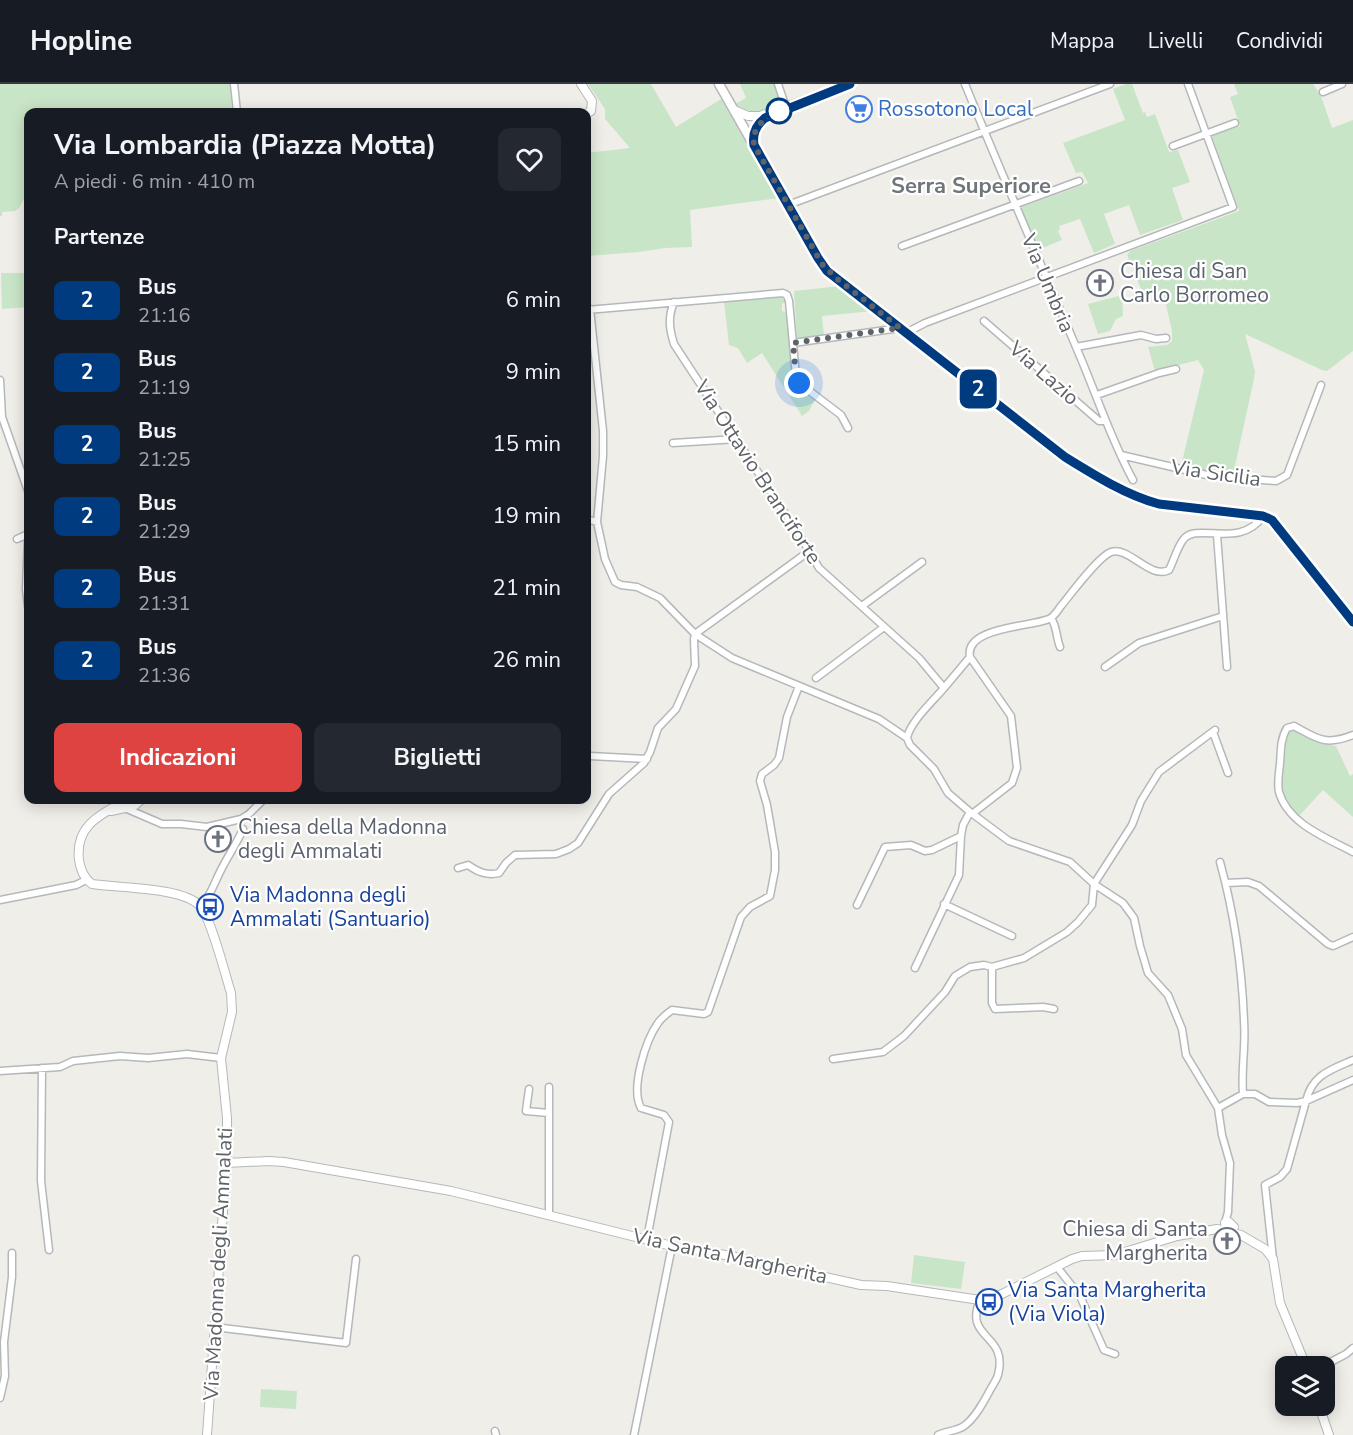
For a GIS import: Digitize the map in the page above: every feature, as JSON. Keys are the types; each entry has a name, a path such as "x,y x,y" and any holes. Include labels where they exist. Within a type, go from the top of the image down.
{"main road":[{"path":"719,84 827,271 1065,457 1136,496 1159,504 1263,516 1272,520 1353,622"}],"street":[{"path":"234,84 237,108"},
{"path":"580,84 592,101 591,111"},
{"path":"778,84 786,108"},
{"path":"743,126 850,84"},
{"name":"Via Umbria","path":"965,84 1097,395 1105,421 1133,480"},
{"path":"788,205 1110,84"},
{"path":"793,343 903,331 1233,207 1188,84"},
{"path":"1323,92 1342,84"},
{"path":"734,110 757,119"},
{"path":"754,145 757,119"},
{"path":"1173,146 1235,123"},
{"path":"902,246 1079,181"},
{"path":"591,310 783,293 787,295 789,301 796,376 799,383 841,415 848,428"},
{"name":"Via Ottavio Branciforte","path":"674,302 669,314 670,331 675,344 819,568 919,658 944,688"},
{"name":"Via Lazio","path":"984,321 1099,421 1105,421"},
{"path":"591,334 603,431 597,522 605,559 615,582 638,587 660,598 695,634 732,657 879,719 908,738"},
{"path":"1076,347 1141,335 1156,339 1166,338"},
{"path":"1097,395 1176,369"},
{"path":"0,380 2,417 24,480"},
{"name":"Via Sicilia","path":"1121,455 1211,476 1257,480 1282,479 1287,475 1321,385"},
{"path":"673,443 737,439"},
{"path":"915,968 959,875 963,825 971,813 1012,783 1017,768 1011,716 970,657 971,643 976,638 1051,618 1098,562 1111,552 1120,552 1157,571 1165,572 1169,570 1183,539 1194,533 1217,535 1239,533 1255,525 1263,516"},
{"path":"591,520 597,522"},
{"path":"1217,535 1227,667"},
{"path":"17,539 24,536"},
{"path":"458,868 468,866 491,875 499,873 515,855 548,855 569,849 583,836 609,794 648,759 658,728 676,709 695,666 695,634 808,552"},
{"path":"862,606 922,562"},
{"path":"1105,667 1139,643 1223,616"},
{"path":"1051,618 1056,624 1056,637 1060,647"},
{"path":"816,678 884,627"},
{"path":"970,657 908,732 910,745 934,769 948,793 971,813 1009,841 1070,862 1094,884 1123,903 1134,918 1148,973 1168,995 1182,1029 1186,1055 1218,1108 1222,1135 1230,1163 1229,1227 1263,1247 1273,1259"},
{"path":"647,1239 669,1122 664,1115 641,1108 639,1105 638,1091 643,1056 649,1037 659,1021 672,1010 704,1014 708,1012 741,917 750,907 770,896 775,870 775,852 767,805 760,781 762,774 779,758 787,717 799,686"},
{"path":"1353,735 1331,742 1320,740 1294,726 1287,728 1282,740 1278,783 1282,799 1298,819 1308,828 1353,852"},
{"path":"833,1059 883,1052 892,1047 945,992 955,976 969,967 977,965 992,967 1024,958 1067,932 1092,905 1094,884 1132,825 1141,801 1159,772 1214,731 1228,773"},
{"path":"591,756 648,759"},
{"path":"129,804 107,812 90,822 82,834 80,863 86,880 92,884 170,892 188,898 201,907 223,865 235,849 243,828"},
{"path":"135,804 139,816"},
{"path":"135,804 139,816"},
{"path":"139,816 162,824 207,827 241,819 259,804"},
{"path":"857,905 885,847 911,845 932,850 961,836"},
{"path":"1220,862 1234,923 1245,1023 1243,1094"},
{"path":"0,900 76,885 86,880"},
{"path":"1226,883 1248,882 1259,886 1328,944 1333,946 1353,937"},
{"path":"944,904 1012,936"},
{"name":"Via Madonna degli Ammalati","path":"201,907 231,993 232,1012 221,1059 226,1118 226,1163 207,1435"},
{"path":"992,967 992,1003 995,1009 1043,1007 1054,1009"},
{"path":"0,1071 60,1067 73,1061 120,1056 148,1058 187,1054 221,1059"},
{"path":"1302,1356 1280,1303 1265,1185 1280,1177 1287,1169 1308,1089 1320,1075 1353,1060"},
{"path":"42,1068 41,1181 49,1250"},
{"path":"1218,1108 1243,1094 1255,1094 1269,1102 1297,1103 1353,1080"},
{"path":"549,1087 549,1214"},
{"path":"529,1089 526,1111 549,1113"},
{"name":"Via Santa Margherita","path":"226,1163 284,1162 451,1191 672,1246 731,1256 861,1285 933,1292 980,1300 994,1298 1082,1256 1115,1255 1177,1236 1229,1227"},
{"path":"1263,1247 1272,1242"},
{"path":"634,1435 672,1246"},
{"path":"0,1398 5,1376 4,1342 12,1277 12,1253"},
{"path":"214,1327 346,1343 356,1260"},
{"path":"1057,1267 1080,1296 1104,1350 1115,1354"},
{"path":"938,1435 966,1424 985,1399 999,1373 996,1346 978,1329 975,1321 980,1300"},
{"path":"1335,1360 1353,1348"},
{"path":"1322,1416 1329,1435"}],"green space":[{"path":"0,84 230,84 232,108 24,108 24,199 15,211 2,212 0,216"},
{"path":"588,84 651,84 676,127 721,99 779,198 690,210 692,247 591,256 591,153 630,148 605,119 605,109"},
{"path":"740,84 775,84 783,104 759,111 741,108 735,104 746,98"},
{"path":"1132,84 1143,113 1145,112 1147,117 1155,114 1169,152 1178,150 1190,182 1172,188 1183,220 1140,235 1129,205 1104,214 1115,244 1094,253 1080,219 1059,226 1058,231 1062,240 1038,250 1019,208 1088,183 1082,172 1076,173 1063,143 1125,120 1113,89"},
{"path":"1234,84 1313,84 1321,96 1332,128 1353,120 1353,351 1327,371 1245,334 1255,371 1233,475 1181,466 1204,370 1198,360 1155,371 1148,347 1167,345 1172,341 1172,331 1163,292 1143,294 1127,255 1130,251 1239,211 1212,136 1240,126 1230,97 1238,94"},
{"path":"1,273 24,273 24,307 2,309"},
{"path":"841,286 872,311 822,316 824,336 797,339 794,291"},
{"path":"1119,296 1122,298 1123,316 1116,319 1110,331 1098,334 1088,304"},
{"path":"783,297 786,302 782,304 782,311 787,313 793,378 796,385 815,400 809,411 802,416 762,353 747,363 738,348 729,345 724,301"},
{"path":"1292,729 1318,743 1336,746 1350,776 1353,774 1353,817 1323,790 1299,816 1287,802 1281,787 1281,762 1287,731"},
{"path":"914,1255 965,1262 961,1289 911,1283"},
{"path":"261,1389 297,1391 296,1409 260,1407"}],"bus line":[{"name":"2","path":"850,84 775,112 758,123 753,138 754,145 827,271 1079,466 1136,496 1159,504 1263,516 1272,520 1353,622"}],"place":[{"name":"Rossotono Local","path":"859,109"},
{"name":"Chiesa di San Carlo Borromeo","path":"1100,283"},
{"name":"Chiesa della Madonna degli Ammalati","path":"218,839"},
{"name":"Via Madonna degli Ammalati (Santuario)","path":"210,907"},
{"name":"Chiesa di Santa Margherita","path":"1227,1241"},
{"name":"Via Santa Margherita (Via Viola)","path":"989,1302"}],"district":[{"name":"Serra Superiore","path":"971,185"}],"route":[{"path":"779,111 758,123 753,138 754,145 827,271 900,328 793,343 796,376 799,383"}]}
